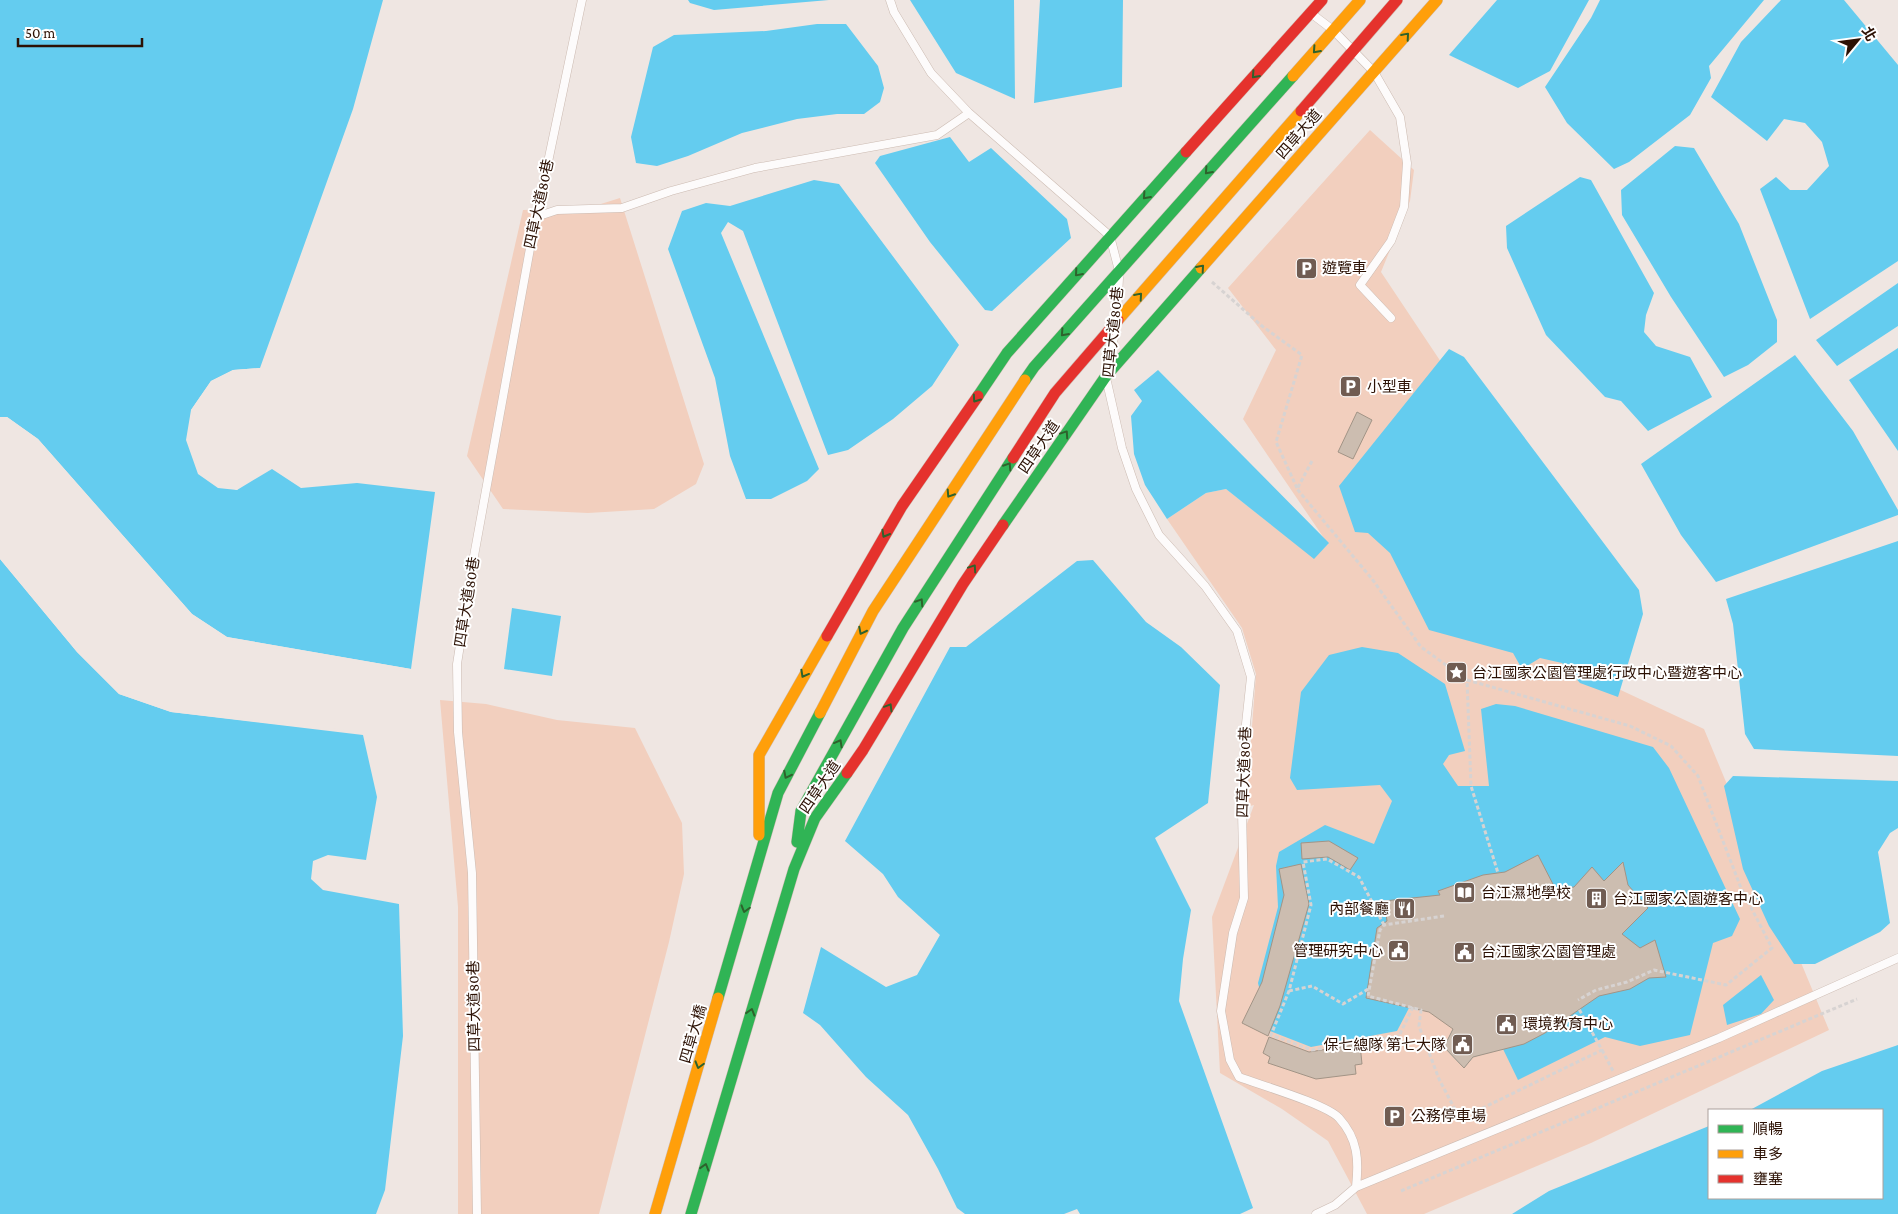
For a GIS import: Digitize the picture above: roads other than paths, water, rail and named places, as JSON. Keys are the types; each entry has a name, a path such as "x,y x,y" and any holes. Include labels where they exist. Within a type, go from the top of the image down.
{"street":[{"path":"759,862 759,755 902,506 1007,353 1322,0"},
{"name":"四草大道","path":"759,862 778,793 873,611 1034,367 1360,0"},
{"name":"四草大道","path":"794,869 801,811 903,628 1055,393 1397,0"},
{"name":"四草大道","path":"794,869 815,818 863,750 963,584 1106,376 1437,0"},
{"name":"四草大橋","path":"655,1214 759,862"},
{"path":"691,1214 794,869"}],"lane":[{"name":"四草大道80巷","path":"477,1214 472,874 458,732 457,664 474,556 536,217 582,0"},
{"path":"890,0 894,12 931,73 969,113 1110,236"},
{"path":"1310,13 1333,30 1374,72 1400,117 1407,164 1404,207 1391,241 1360,285 1391,318"},
{"path":"536,217 557,210 622,208 670,191 755,168 937,135 969,113"},
{"name":"四草大道80巷","path":"1110,236 1119,271 1117,322 1106,376 1122,448 1136,489 1159,535 1205,586 1237,631 1251,677 1245,732 1242,812 1244,898 1233,933 1221,1011 1230,1060 1239,1077 1312,1103 1338,1117 1354,1142 1359,1165 1356,1187"},
{"path":"1316,1214 1335,1205 1356,1187 1719,1038 1898,958"}],"water":[{"path":"0,0 383,0 353,109 260,368 233,370 211,381 191,410 186,440 198,474 218,488 237,490 253,466 272,469 301,488 357,483 435,492 411,669 227,637 192,614 38,439 7,417 0,417"},
{"path":"688,0 829,0 714,10 690,3"},
{"path":"910,0 1014,0 1015,99 956,73"},
{"path":"1040,0 1123,0 1122,87 1034,103"},
{"path":"1497,0 1589,0 1550,71 1518,88 1449,55"},
{"path":"1600,0 1764,0 1709,66 1711,78 1690,115 1629,162 1614,169 1567,123 1545,87 1591,18"},
{"path":"1781,0 1844,0 1898,65 1898,261 1810,319 1760,189 1776,177 1790,190 1807,190 1829,166 1822,142 1805,123 1784,119 1767,141 1711,97 1741,42"},
{"path":"817,24 846,24 878,66 884,88 880,102 864,114 837,114 797,119 742,133 688,156 657,166 636,163 631,137 653,47 674,35 766,31"},
{"path":"950,137 969,162 991,148 1067,219 1071,238 992,311 985,310 930,242 875,163 880,156"},
{"path":"1675,146 1694,148 1739,224 1777,320 1777,342 1748,365 1724,377 1671,297 1622,215 1621,190"},
{"path":"1580,177 1591,180 1654,293 1646,315 1644,332 1656,346 1690,357 1712,397 1648,431 1621,401 1605,397 1546,335 1507,248 1506,226"},
{"path":"814,180 839,184 959,345 932,386 893,419 848,450 828,455 743,231 728,222 721,233 819,469 807,481 771,499 746,499 730,456 715,378 668,249 682,211 706,203 730,206"},
{"path":"1898,283 1898,326 1837,366 1816,340"},
{"path":"1898,348 1898,451 1849,380"},
{"path":"1449,349 1464,357 1639,590 1643,614 1618,697 1580,683 1562,663 1540,658 1522,669 1513,653 1429,630 1390,553 1368,533 1355,532 1339,486"},
{"path":"1795,355 1853,431 1898,510 1898,515 1716,582 1681,535 1641,464"},
{"path":"1158,370 1329,543 1314,559 1226,489 1206,493 1167,519 1145,485 1134,454 1131,416 1142,401 1134,390"},
{"path":"1898,541 1898,756 1754,749 1745,734 1733,624 1726,599"},
{"path":"0,559 77,652 119,694 171,712 363,735 377,797 366,860 328,855 313,861 311,879 323,890 399,904 403,1036 385,1190 376,1214 0,1214"},
{"path":"1093,560 1146,622 1181,647 1220,685 1208,803 1155,838 1191,910 1183,959 1179,1001 1253,1208 1240,1214 1080,1214 1077,1209 1064,1214 965,1214 957,1208 908,1115 866,1077 820,1025 803,1013 821,947 886,987 917,975 940,935 898,897 883,874 845,841 950,647 966,647 1077,561"},
{"path":"512,608 561,616 552,676 504,669"},
{"path":"1362,647 1398,653 1445,684 1465,751 1449,755 1443,764 1458,786 1489,786 1481,709 1496,704 1515,706 1653,747 1669,768 1740,919 1732,936 1713,943 1690,1035 1640,1046 1605,1037 1518,1080 1503,1049 1473,1057 1464,1068 1444,1047 1460,1015 1426,1010 1417,1004 1416,1009 1409,1008 1397,1031 1311,1047 1270,1031 1258,983 1278,907 1276,866 1279,852 1325,825 1374,844 1392,801 1380,785 1297,790 1290,778 1301,692 1329,655"},
{"path":"1733,776 1898,781 1898,828 1890,833 1878,852 1890,923 1880,932 1815,964 1794,964 1769,926 1743,869 1724,786"},
{"path":"1761,975 1774,1000 1761,1014 1727,1025 1723,1005"},
{"path":"1898,1045 1898,1214 1512,1214 1549,1191 1708,1126 1708,1199 1883,1199 1883,1109 1752,1109 1822,1071"}],"place":[{"name":"遊覽車","path":"1306,268"},
{"name":"小型車","path":"1351,387"},
{"name":"台江國家公園管理處行政中心暨遊客中心","path":"1456,673"},
{"name":"台江濕地學校","path":"1465,893"},
{"name":"台江國家公園遊客中心","path":"1597,899"},
{"name":"內部餐廳","path":"1405,909"},
{"name":"管理研究中心","path":"1399,951"},
{"name":"台江國家公園管理處","path":"1465,952"},
{"name":"環境教育中心","path":"1507,1024"},
{"name":"保七總隊 第七大隊","path":"1462,1045"},
{"name":"公務停車場","path":"1395,1116"}]}
